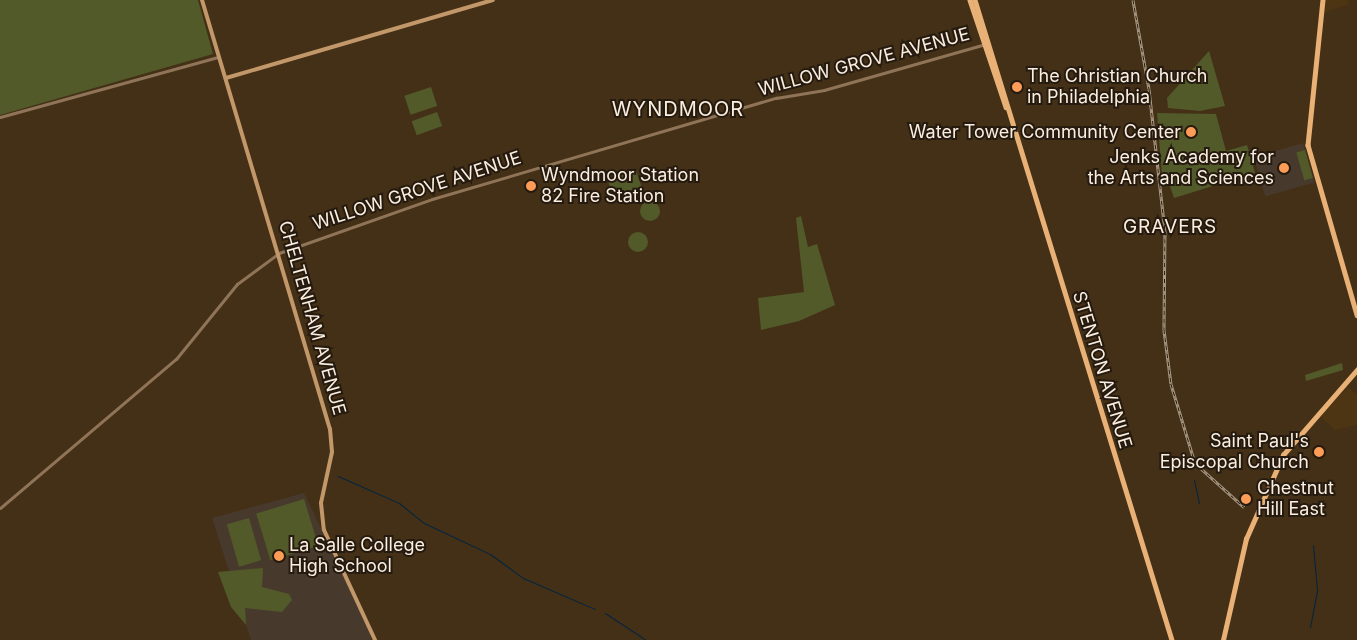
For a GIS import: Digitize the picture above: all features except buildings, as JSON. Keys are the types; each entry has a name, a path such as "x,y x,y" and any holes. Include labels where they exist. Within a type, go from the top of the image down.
{"main road":[{"name":"CHELTENHAM AVENUE","path":"202,0 279,253 332,438 321,503 324,530 375,640"},
{"path":"226,78 493,0"},
{"name":"STENTON AVENUE","path":"970,0 986,44 1172,640"},
{"name":"STENTON AVENUE","path":"975,0 986,44"},
{"path":"1323,0 1308,145 1357,315"},
{"path":"1223,640 1246,539 1283,454 1357,370"}],"street":[{"name":"WILLOW GROVE AVENUE","path":"0,508 176,359 237,284 279,253 432,199 776,98 824,90 986,44"},
{"path":"0,117 218,57"}],"shaded area":[{"path":"1326,0 1348,0 1349,4 1325,12"},
{"name":"Jenks Academy for the Arts and Sciences","path":"1303,143 1314,182 1265,196 1254,157"},
{"path":"1348,387 1357,395 1357,425 1335,430 1320,416"},
{"name":"La Salle College High School","path":"304,493 368,627 371,640 251,640 212,518"}],"green space":[{"path":"0,0 198,0 213,54 0,115"},
{"path":"1209,51 1225,106 1200,111 1168,108 1167,98"},
{"path":"431,87 437,106 411,115 404,96"},
{"path":"437,112 442,126 417,135 412,121"},
{"path":"1157,113 1216,114 1226,151 1247,145 1255,173 1174,198 1166,174 1162,175"},
{"path":"1305,150 1313,178 1304,180 1296,152"},
{"path":"636,170 642,188 613,197 607,179"},
{"path":"646,201 654,201 660,207 660,215 654,221 646,221 640,215 640,207"},
{"path":"801,216 808,247 817,244 835,305 799,321 761,330 758,298 804,292 796,218"},
{"path":"634,232 642,232 648,238 648,246 642,252 634,252 628,246 628,238"},
{"path":"1342,363 1343,370 1306,381 1305,375"},
{"path":"304,499 318,546 271,560 256,514"},
{"path":"249,518 261,560 239,567 227,524"},
{"path":"263,568 262,587 289,594 292,600 282,612 245,608 246,625 231,607 218,572"}],"waterway":[{"path":"338,476 399,503 424,523 490,554 523,578 595,609"},
{"path":"1194,480 1199,503"},
{"path":"1310,627 1317,590 1313,545"},
{"path":"605,613 646,640"}],"railway":[{"path":"1133,0 1149,89 1165,231 1164,330 1171,384 1195,463 1244,507"}],"place":[{"name":"The Christian Church in Philadelphia","path":"1017,87"},
{"name":"Water Tower Community Center","path":"1191,132"},
{"name":"Jenks Academy for the Arts and Sciences","path":"1284,168"},
{"name":"Wyndmoor Station 82 Fire Station","path":"531,186"},
{"name":"Saint Paul's Episcopal Church","path":"1319,452"},
{"name":"Chestnut Hill East","path":"1246,499"},
{"name":"La Salle College High School","path":"279,556"}],"district":[{"name":"WYNDMOOR","path":"678,109"},
{"name":"GRAVERS","path":"1170,227"}]}
